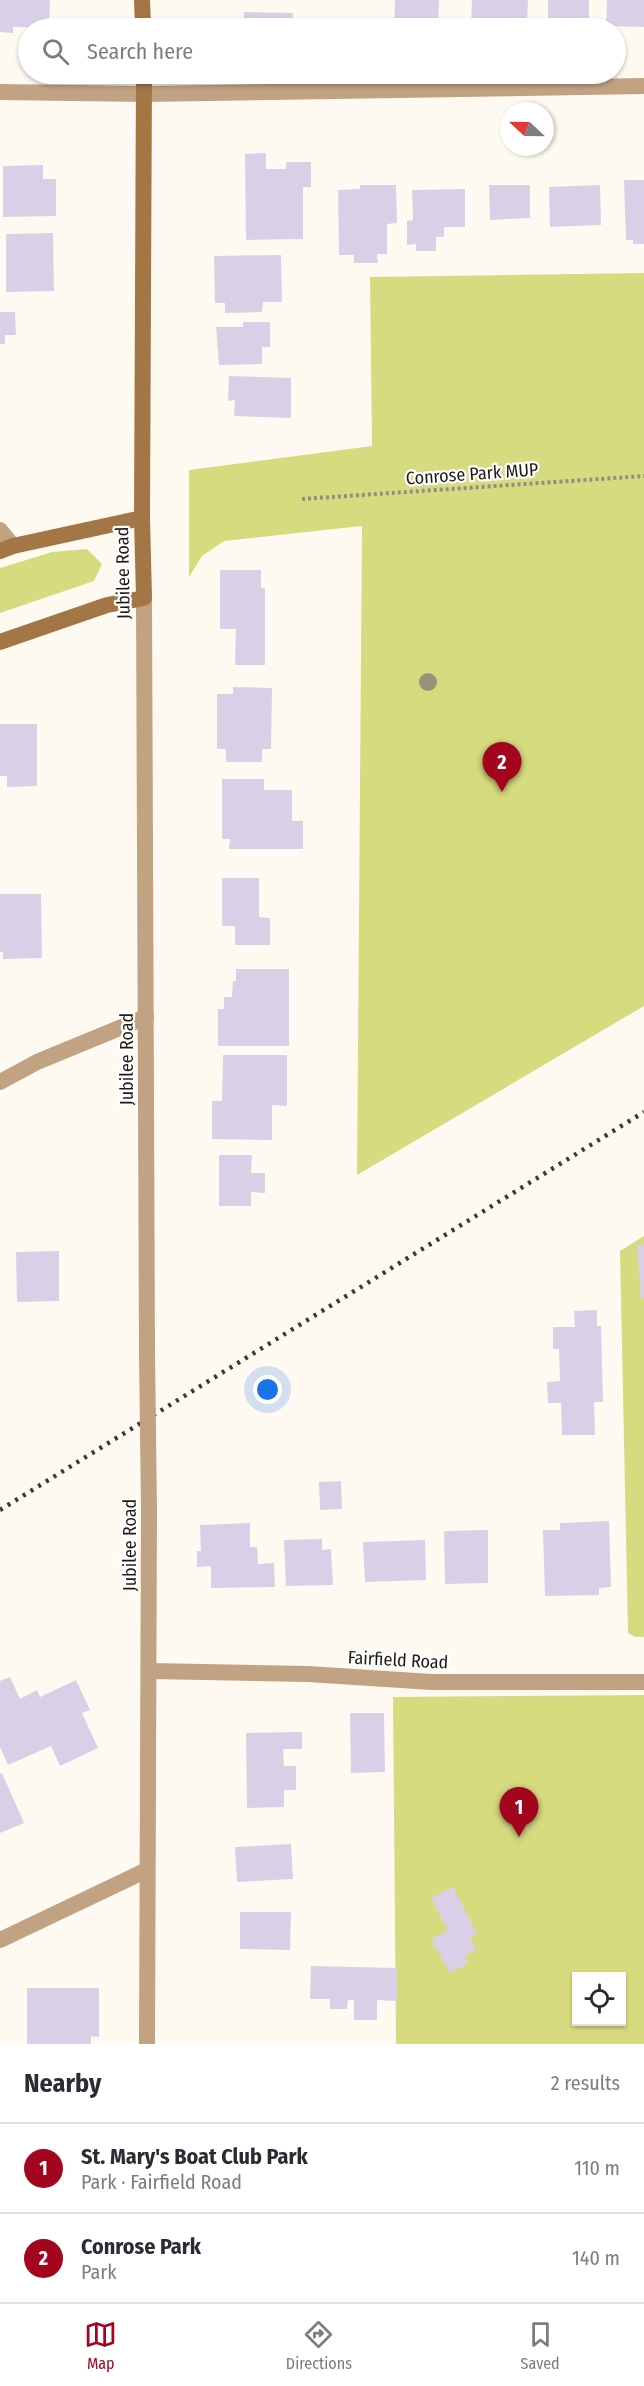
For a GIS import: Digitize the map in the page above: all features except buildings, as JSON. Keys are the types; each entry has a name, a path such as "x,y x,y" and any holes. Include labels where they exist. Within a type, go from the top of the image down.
{"main road":[{"path":"142,0 143,18"},
{"name":"Jubilee Road","path":"144,84 142,518 144,598"},
{"path":"6,548 142,518"},
{"path":"0,642 107,605 144,598"}],"street":[{"path":"0,92 145,94 644,86"},
{"path":"0,530 6,548"},
{"name":"Jubilee Road","path":"144,598 149,1510 147,2044"},
{"path":"0,1082 37,1062 146,1017"},
{"name":"Fairfield Road","path":"149,1671 308,1674 432,1682 644,1682"},
{"path":"0,1940 147,1870"}],"path":[{"name":"Conrose Park MUP","path":"302,499 644,476"}],"green space":[{"path":"644,273 644,1006 357,1175 362,526 224,541 202,556 189,577 189,470 372,446 370,277"},
{"path":"87,549 102,564 94,581 0,613 0,568 52,552"},
{"path":"644,1236 644,1637 635,1637 628,1633 620,1251"},
{"path":"644,1695 644,2044 396,2044 393,1697"}],"railway":[{"path":"0,1510 644,1112"}],"place":[{"name":"Conrose Park","path":"502,792"},
{"name":"St. Mary's Boat Club Park","path":"519,1837"}]}
